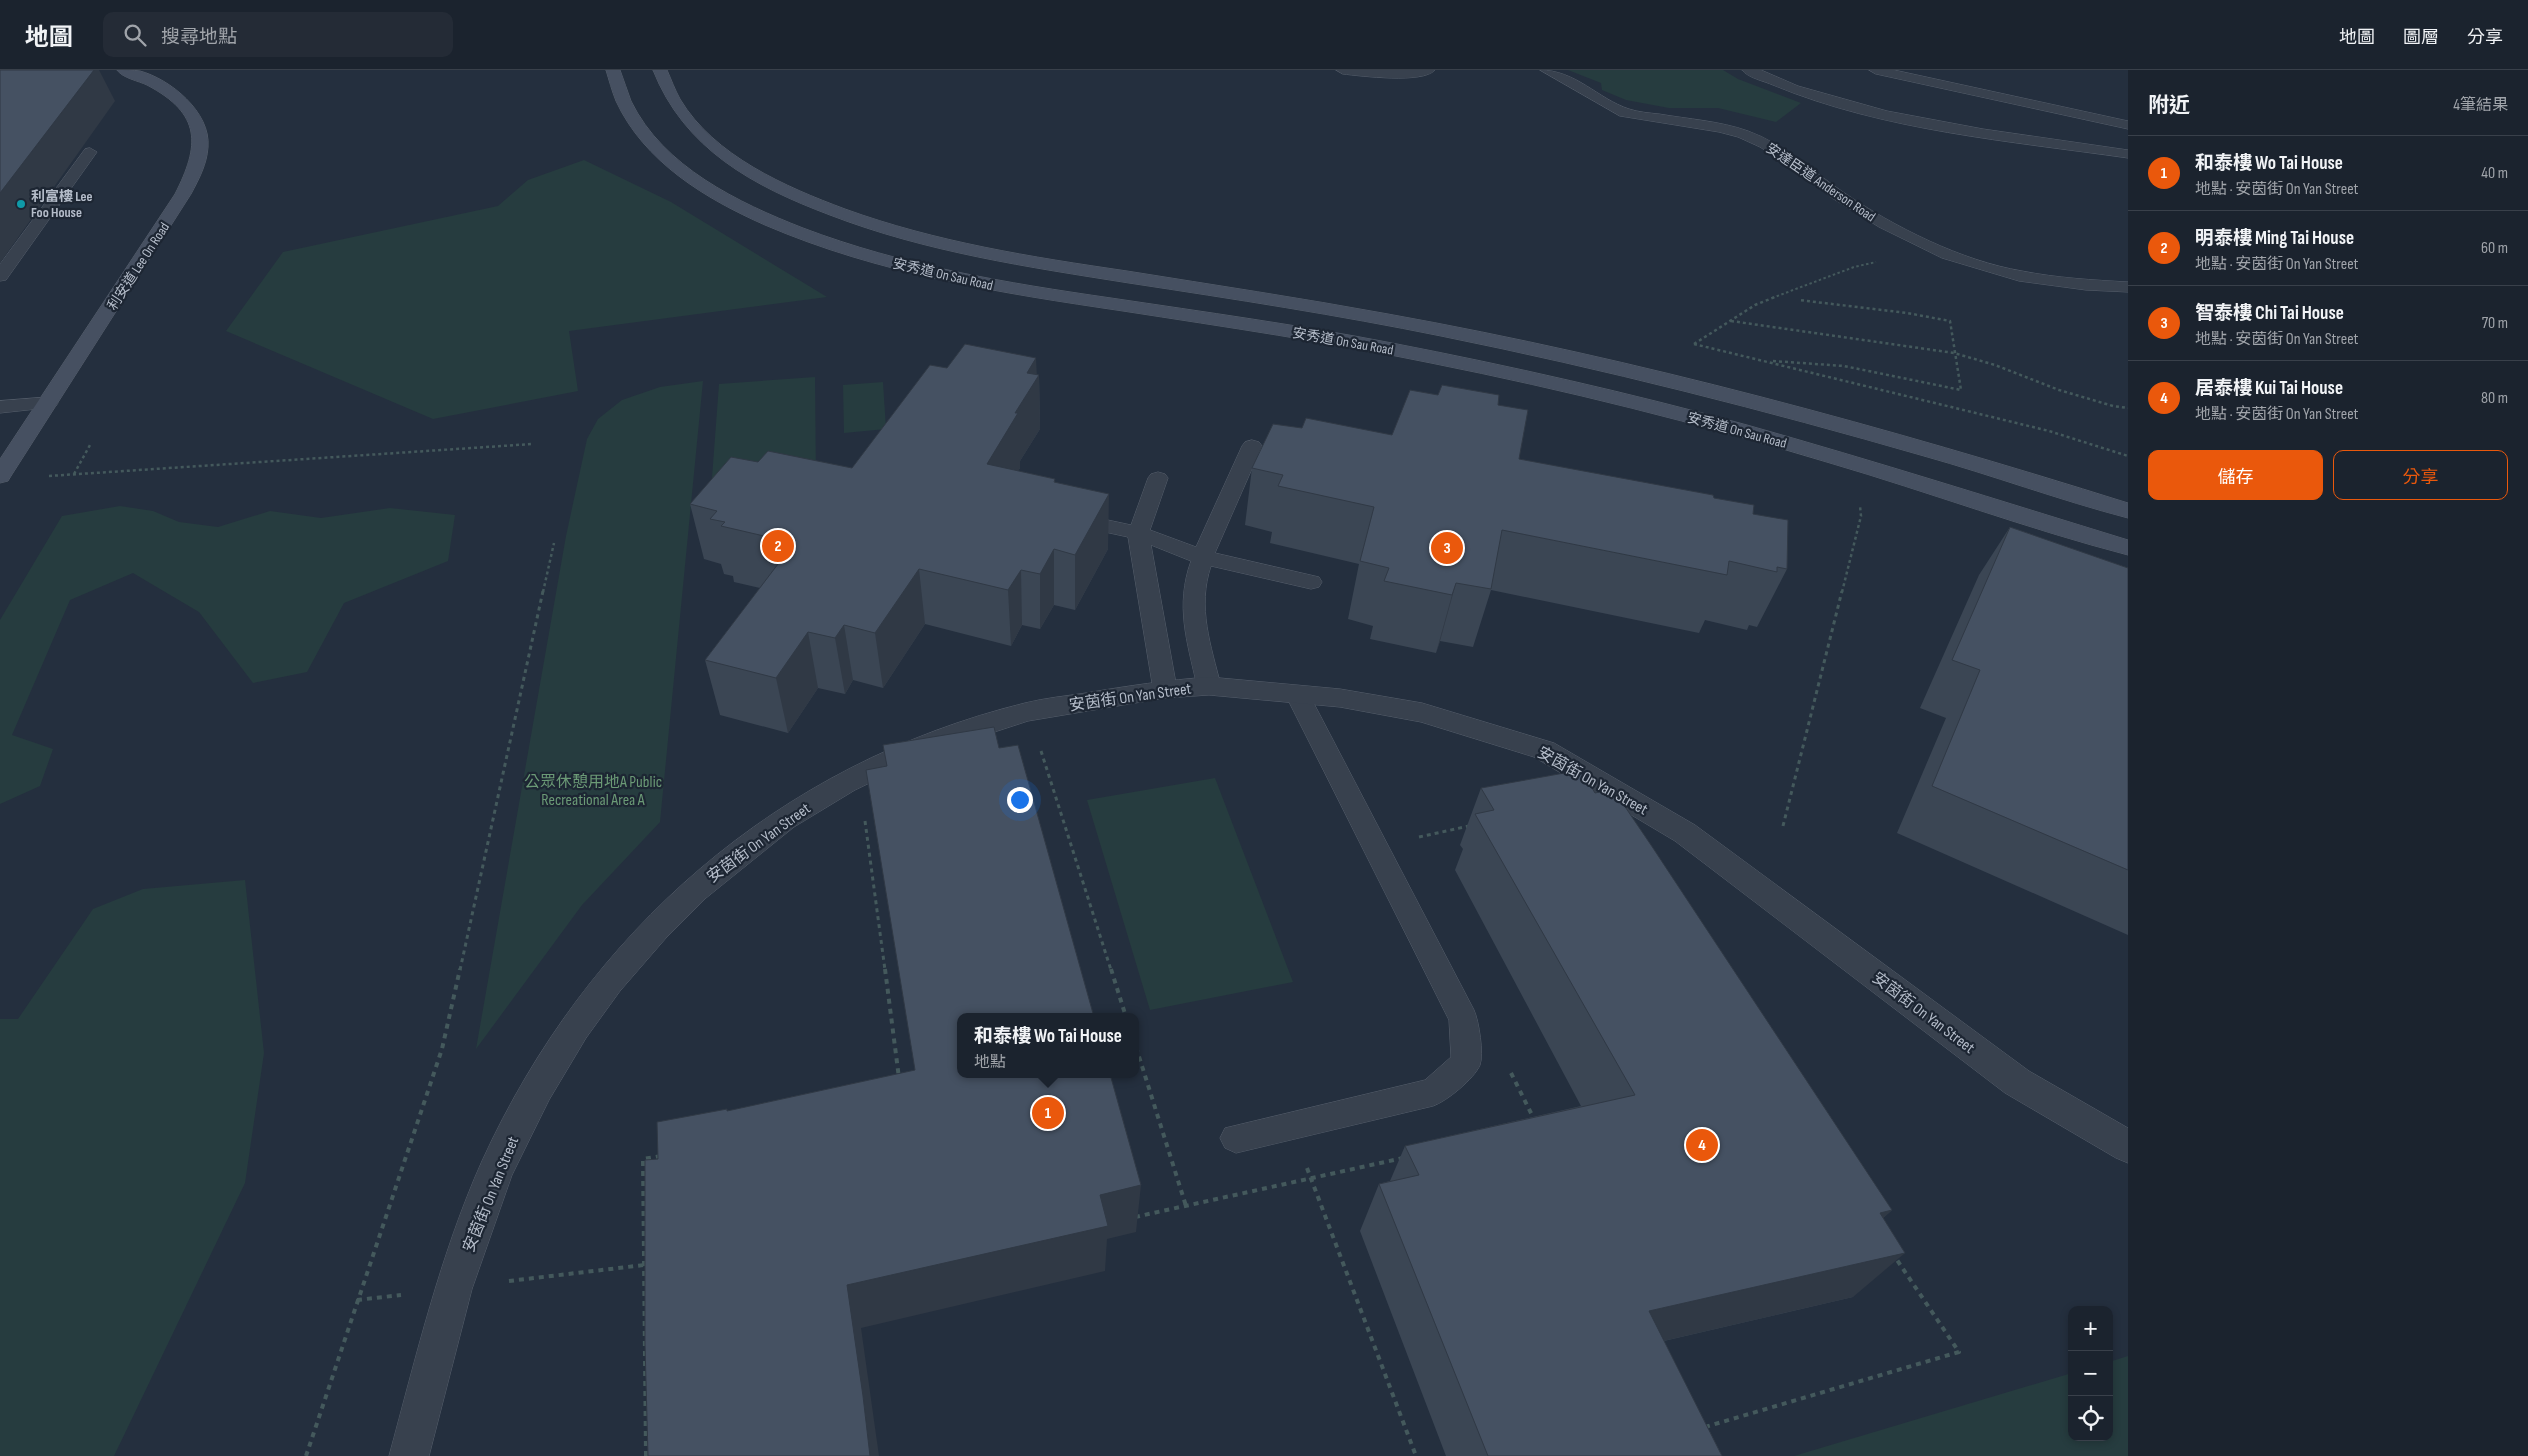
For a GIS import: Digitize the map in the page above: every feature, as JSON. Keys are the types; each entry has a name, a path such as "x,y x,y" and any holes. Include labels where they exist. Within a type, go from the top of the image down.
{"main road":[{"name":"利安道 Lee On Road","path":"0,476 184,194 198,161 200,139 193,117 181,99 157,84 124,70"},
{"name":"安秀道 On Sau Road","path":"613,70 625,106 636,125 670,161 703,185 739,207 834,246 914,269 998,287 1343,340 1555,384 1735,428 2128,548"},
{"name":"安秀道 On Sau Road","path":"660,70 665,87 677,108 697,132 726,155 770,182 805,199 882,228 995,255 1299,303 1504,343 1793,413 2128,511"}],"street":[{"path":"0,408 48,404"},
{"name":"安茵街 On Yan Street","path":"409,1456 453,1289 496,1170 537,1089 575,1028 609,981 654,929 695,889 733,856 784,819 845,784 903,755 966,731 1028,712 1165,689 1209,686 1340,698 1422,713 1544,750 1685,833 2017,1082 2128,1147"}],"lane":[{"path":"1343,70 1390,75 1428,70"},
{"name":"安達臣道 Anderson Road","path":"1547,70 1625,113 1720,128 1743,134 1765,144 1814,176 1837,195 1885,224 1935,248 2019,276 2086,285 2128,287"},
{"path":"1749,70 1816,97 1910,120 2128,154"},
{"path":"1876,70 2128,125"},
{"path":"1,273 90,152"},
{"path":"1209,686 1193,606 1194,592 1202,557 1252,446"},
{"path":"1158,478 1138,533 1165,689"},
{"path":"1054,514 1138,533 1202,557 1311,582"},
{"path":"1236,1138 1433,1092 1466,1062 1464,1018 1297,694"}],"path":[{"path":"1935,248 1854,267 1756,305 1694,344 2049,431 2128,456"},
{"path":"1767,361 1796,360 1898,375 1961,390 1950,320 1799,300"},
{"path":"1731,322 1954,354 1995,365 2112,406 2128,408"},
{"path":"46,476 532,444"},
{"path":"74,474 90,445"},
{"path":"1783,826 1861,516 1859,497"},
{"path":"306,1456 442,1049 554,543"},
{"path":"1040,748 1125,1013"},
{"path":"864,812 900,1088"},
{"path":"1139,1057 1186,1206"},
{"path":"1290,1125 1416,1456"},
{"path":"646,1456 643,1159 662,1156"},
{"path":"1132,1218 1405,1157"},
{"path":"1695,1430 1959,1352 1893,1254"}],"green space":[{"path":"1568,70 1723,70 1738,79 1801,103 1776,122 1718,108 1669,108 1626,100 1602,90 1601,83"},
{"path":"584,160 671,202 827,297 569,331 578,391 433,419 226,331 283,252 498,206 528,180"},
{"path":"815,377 816,483 711,491 719,384"},
{"name":"公眾休憩用地A Public Recreational Area A","path":"703,381 660,822 582,905 476,1049 566,536 587,439 598,419 622,400 660,387"},
{"path":"883,382 886,429 844,433 843,385"},
{"path":"120,506 153,511 179,522 218,527 270,511 321,518 390,508 455,515 448,561 344,603 307,672 253,683 199,612 133,573 70,600 12,735 53,749 40,786 0,804 0,620 62,516"},
{"path":"1215,778 1293,982 1150,1010 1087,800"},
{"path":"245,880 264,1053 245,1183 114,1456 0,1456 0,1019 18,1019 93,909 143,889"},
{"path":"2128,1356 2128,1456 1794,1456 2068,1374 2068,1441 2113,1441 2113,1361"}],"building":[{"path":"0,70 94,70 0,193"},
{"path":"965,344 1036,358 1027,373 1039,375 1015,413 1018,413 987,464 1055,479 1054,482 1109,494 1075,555 1054,549 1040,574 1021,570 1008,590 919,569 875,633 844,625 835,638 808,632 776,678 705,660 794,543 721,526 725,522 710,519 717,511 690,504 731,457 758,462 768,451 852,468 930,365 947,368"},
{"path":"1442,385 1499,395 1498,405 1528,410 1519,459 1713,495 1714,498 1754,505 1753,514 1788,520 1787,569 1777,567 1777,572 1729,561 1727,575 1502,530 1491,589 1456,583 1452,595 1384,581 1389,568 1360,561 1374,507 1278,486 1283,475 1252,468 1273,424 1302,428 1306,418 1392,435 1410,390 1438,395"},
{"path":"2010,527 2128,568 2128,870 1932,786 1980,670 1952,660"},
{"path":"994,727 999,748 1018,745 1093,1013 957,1013 957,1078 1111,1078 1141,1185 1100,1195 1108,1226 847,1285 870,1456 648,1456 645,1344 645,1160 658,1159 657,1122 727,1109 727,1111 915,1070 866,770 887,766 883,745"},
{"path":"1581,770 1595,793 1613,789 1653,848 1892,1210 1880,1213 1905,1253 1649,1311 1722,1456 1488,1456 1379,1184 1419,1175 1405,1146 1635,1095 1475,814 1494,810 1481,788"}],"place":[{"name":"利富樓 Lee Foo House","path":"21,204"},
{"name":"明泰樓 Ming Tai House","path":"778,546"},
{"name":"智泰樓 Chi Tai House","path":"1447,548"},
{"name":"和泰樓 Wo Tai House","path":"1048,1113"},
{"name":"居泰樓 Kui Tai House","path":"1702,1145"}]}
